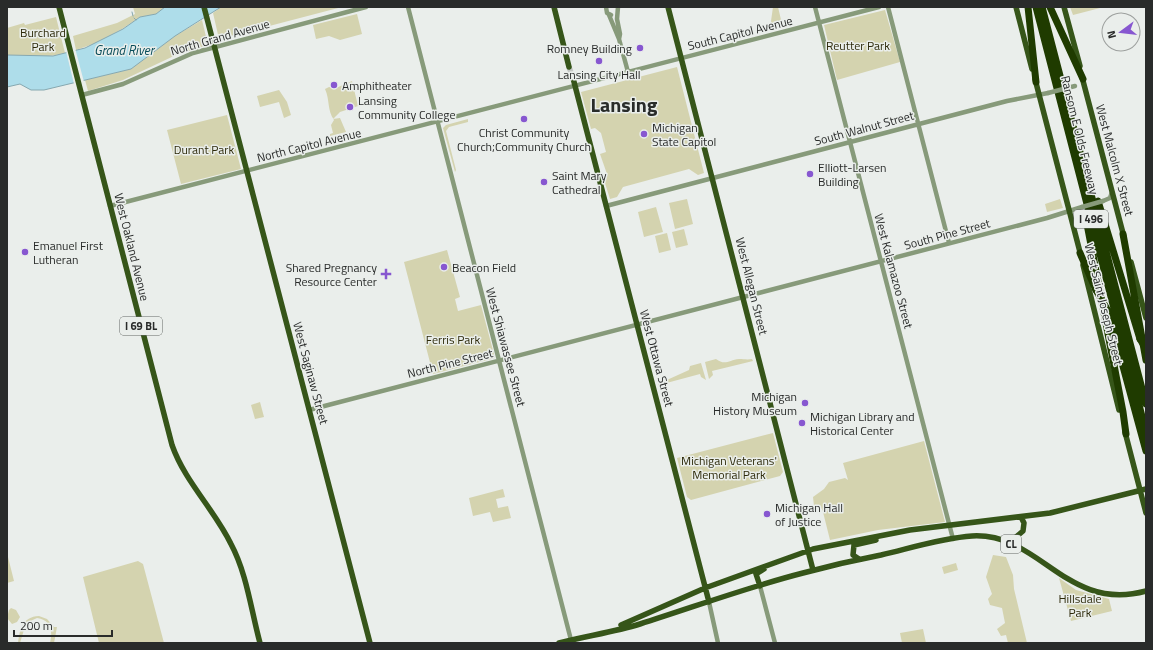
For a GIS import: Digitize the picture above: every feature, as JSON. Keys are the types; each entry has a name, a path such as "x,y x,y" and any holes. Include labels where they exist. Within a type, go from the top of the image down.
{"highway":[{"path":"1028,7 1036,82"},
{"name":"Ransom E Olds Freeway","path":"1036,7 1146,432"},
{"name":"Ransom E Olds Freeway","path":"1042,7 1146,404"},
{"path":"1050,7 1083,81"},
{"path":"1074,126 1140,339 1146,349"},
{"path":"1069,136 1095,263 1126,434"},
{"path":"1123,234 1146,360"},
{"path":"1080,253 1096,290 1108,311 1146,451"}],"main road":[{"name":"I 69 BL","path":"59,7 82,95"},
{"name":"West Saginaw Street","path":"204,7 370,643"},
{"path":"554,7 570,67"},
{"name":"West Allegan Street","path":"668,7 813,570"},
{"name":"West Saint Joseph Street","path":"1016,7 1126,434 1143,489 1146,513"},
{"name":"West Malcolm X Street","path":"1064,7 1146,318"},
{"name":"West Ottawa Street","path":"573,78 709,602"},
{"name":"West Oakland Avenue","path":"82,95 172,445 187,476 220,523 234,549 244,580 260,643"},
{"name":"CL","path":"949,524 1021,517 1069,509 1143,489"},
{"path":"1005,541 1016,537 1023,531 1024,523 1021,517"},
{"path":"602,632 639,618 706,588 809,551 852,540 949,524"},
{"path":"859,559 853,553 853,547 856,544 896,536 910,530"},
{"name":"CL","path":"709,602 813,570 953,539 982,536 1005,541 1026,551 1091,591 1112,596 1128,596 1146,591"},
{"path":"760,586 756,576 758,571 786,562 797,555"},
{"path":"659,617 664,613 687,605 686,599 684,598"},
{"path":"559,643 659,617 709,602"}],"street":[{"name":"North Grand Avenue","path":"82,95 123,84 179,58 214,47 366,7"},
{"name":"West Shiawassee Street","path":"408,7 571,640"},
{"path":"606,7 606,11 620,39"},
{"name":"West Kalamazoo Street","path":"815,7 953,539"},
{"name":"South Capitol Avenue","path":"628,72 879,7"},
{"path":"888,7 949,243"},
{"path":"609,15 614,15 618,10"},
{"path":"618,10 620,39 628,72"},
{"name":"North Capitol Avenue","path":"110,206 628,72"},
{"name":"South Walnut Street","path":"606,206 919,124 1075,86 1083,81"},
{"name":"South Pine Street","path":"688,311 1069,211 1110,198 1112,191"},
{"name":"North Pine Street","path":"310,410 688,311"},
{"path":"760,586 775,643"},
{"name":"West Ottawa Street","path":"709,602 709,608 718,643"}],"green space":[{"name":"Burchard Park","path":"133,7 165,7 156,14 140,17 96,43 76,50 73,36 117,23 135,14"},
{"path":"221,7 342,7 219,39 213,13"},
{"path":"773,7 778,7 782,24 772,27 771,21"},
{"path":"1070,7 1104,7 1073,15"},
{"name":"Reutter Park","path":"885,10 900,62 837,80 824,25"},
{"path":"357,14 362,34 340,40 329,36 316,39 313,25"},
{"name":"Burchard Park","path":"56,17 65,53 51,56 7,55 7,28"},
{"name":"Burchard Park","path":"202,20 208,45 176,55 123,80 88,91 85,80 131,69 175,36"},
{"path":"677,67 704,173 698,175 689,169 623,187 617,197 610,199 604,180 607,174 600,154 606,152 601,133 595,128 591,129 581,92"},
{"path":"352,81 358,106 340,112 333,119 325,89 329,87 336,88"},
{"path":"279,90 287,102 291,115 284,118 279,102 260,107 257,96"},
{"name":"Durant Park","path":"227,115 241,169 181,184 167,130"},
{"path":"340,118 346,132 330,136 330,134 333,133 331,125 334,120 333,119"},
{"path":"468,119 468,122 449,127 446,131 456,170 455,172 443,128 446,125"},
{"path":"687,199 693,224 675,229 669,203"},
{"path":"1060,199 1063,208 1047,212 1045,204"},
{"path":"656,207 663,232 644,237 638,212"},
{"path":"684,229 688,245 676,248 672,232"},
{"path":"667,233 671,250 659,253 655,236"},
{"name":"Ferris Park","path":"447,250 460,297 455,299 458,311 481,305 495,358 433,374 404,262"},
{"path":"716,359 722,362 739,359 752,359 753,361 712,371 713,375 709,379 705,362"},
{"path":"701,363 706,380 701,377 700,374 659,385 658,384 689,370 690,366"},
{"path":"260,402 264,417 255,419 251,405"},
{"name":"Michigan Veterans' Memorial Park","path":"773,433 783,472 780,476 691,500 687,497 677,458"},
{"path":"924,441 945,522 878,530 830,540 823,512 835,508 823,511 821,508 814,506 813,497 824,489 829,482 845,478 848,480 843,463"},
{"path":"503,489 505,497 496,499 498,508 508,506 511,518 493,522 490,512 473,516 469,498"},
{"path":"7,553 14,581 7,583"},
{"path":"993,555 1006,557 1013,575 1014,589 1027,643 1008,643 1006,635 1001,636 997,629 1005,623 1002,608 990,605 988,599 992,594 986,577"},
{"path":"138,561 143,564 164,643 99,643 83,577"},
{"path":"956,563 958,570 944,574 942,567"},
{"name":"Hillsdale Park","path":"1059,578 1076,590 1109,599 1112,611 1071,621"},
{"path":"11,608 16,610 20,617 17,622 12,624 7,618"},
{"path":"39,616 47,619 54,627 57,627 54,643 50,643 51,630 48,624 42,619 37,618 26,623 20,643 18,643 21,629 25,621"},
{"path":"923,629 926,643 902,643 900,633"}],"water":[{"name":"Grand River","path":"165,7 221,7 175,36 131,69 44,90 31,90 20,84 7,87 7,55 53,56 85,48 123,29 140,17 156,14"}],"pier":[{"path":"75,48 84,82 74,84 66,51"}],"waterway":[{"path":"132,12 133,16"}],"tunnel":[{"path":"569,67 573,78"}],"place":[{"name":"Romney Building","path":"640,48"},
{"name":"Lansing City Hall","path":"599,61"},
{"name":"Amphitheater","path":"334,85"},
{"name":"Lansing Community College","path":"350,107"},
{"name":"Christ Community Church;Community Church","path":"524,119"},
{"name":"Michigan State Capitol","path":"644,134"},
{"name":"Elliott-Larsen Building","path":"810,174"},
{"name":"Saint Mary Cathedral","path":"544,182"},
{"name":"Emanuel First Lutheran","path":"25,252"},
{"name":"Beacon Field","path":"444,267"},
{"name":"Shared Pregnancy Resource Center","path":"386,274"},
{"name":"Michigan History Museum","path":"805,403"},
{"name":"Michigan Library and Historical Center","path":"802,423"},
{"name":"Michigan Hall of Justice","path":"767,514"}],"district":[{"name":"Lansing","path":"624,104"}]}
